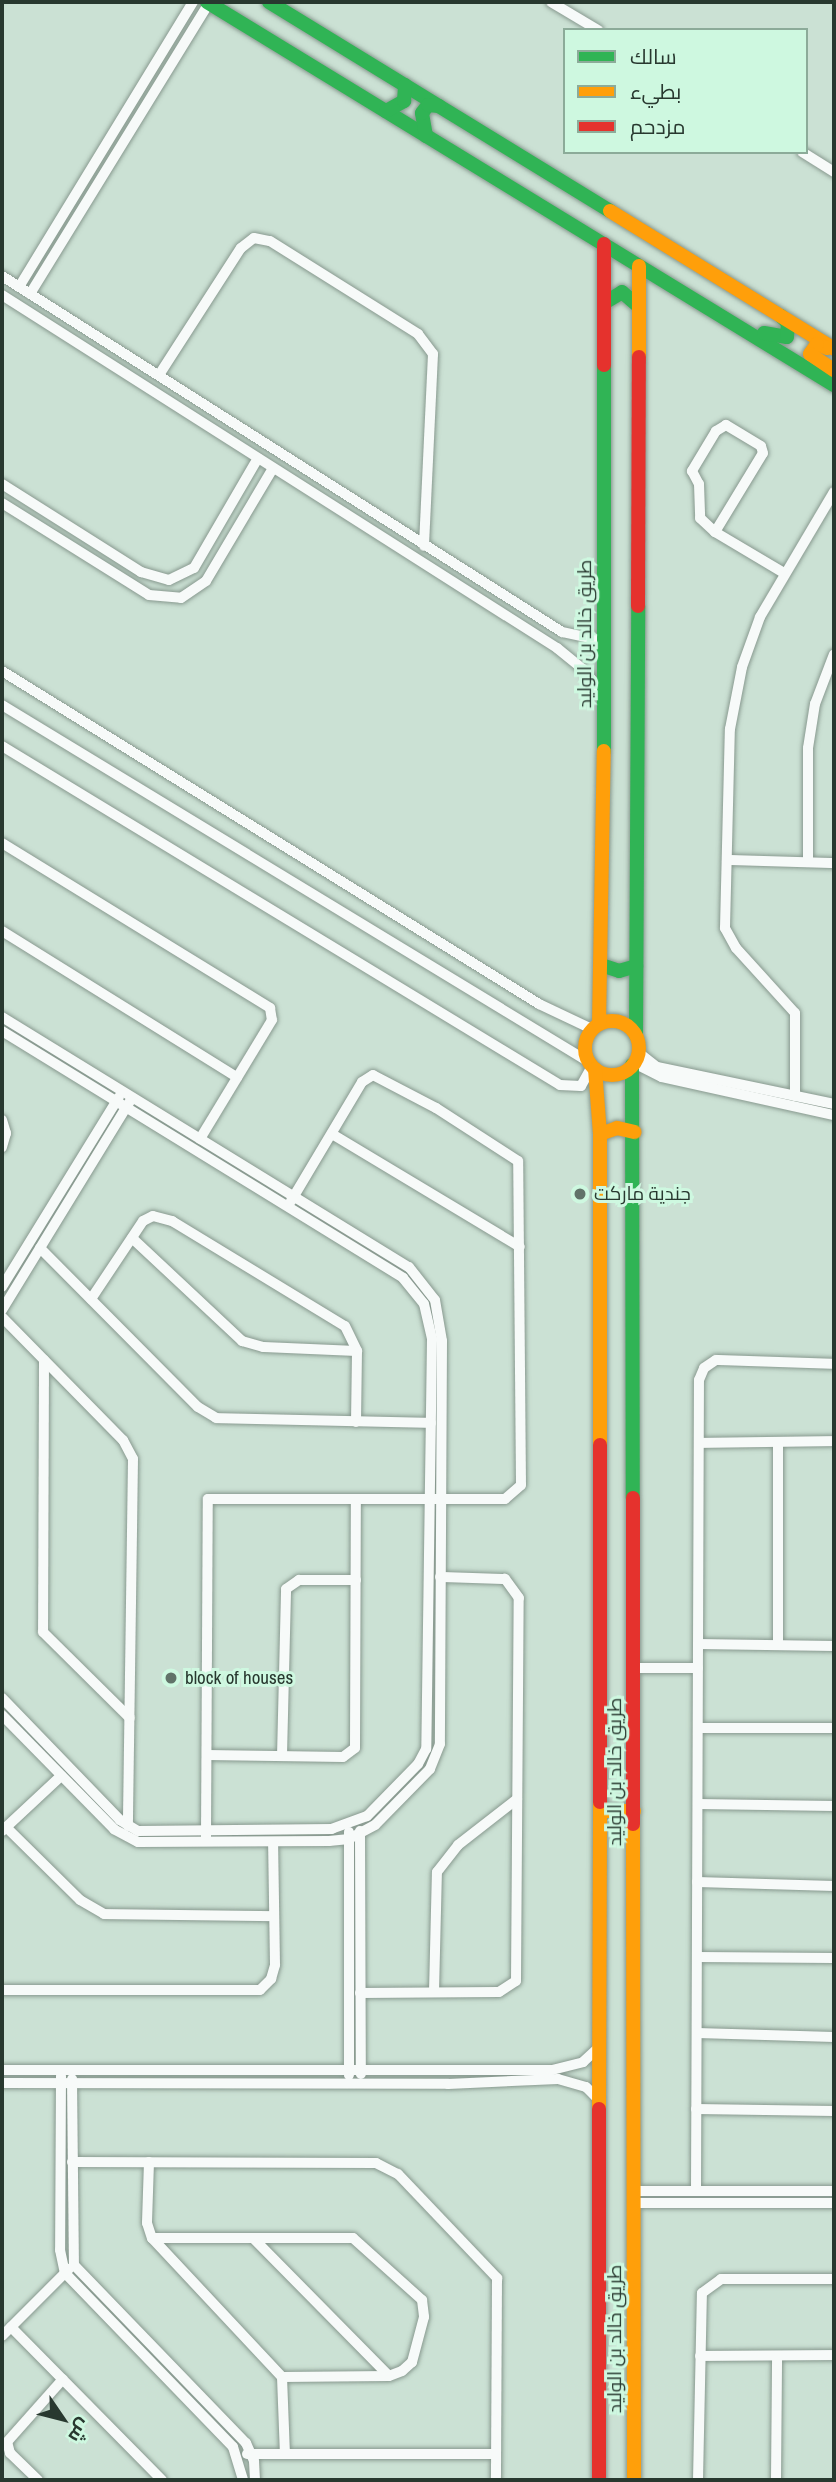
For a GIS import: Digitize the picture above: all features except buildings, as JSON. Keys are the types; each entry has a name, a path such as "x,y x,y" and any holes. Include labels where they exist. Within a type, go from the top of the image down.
{"street":[{"path":"19,287 193,2"},
{"path":"30,294 208,2 639,266 724,315 834,385"},
{"path":"269,2 834,350"},
{"path":"551,2 594,28"},
{"path":"386,111 404,101 405,85"},
{"path":"426,136 422,113 429,105 439,106"},
{"path":"805,154 834,172"},
{"path":"159,375 241,248 254,238 270,241 418,334 433,354 424,546"},
{"name":"طريق خالد بن الوليد","path":"595,1027 601,965 604,244"},
{"path":"2,705 592,1066 619,1074 635,1060 636,1035 639,266"},
{"path":"2,276 562,632 604,641"},
{"path":"604,303 622,292 638,306"},
{"path":"2,295 513,621 583,668 604,695"},
{"path":"724,315 783,340 790,332 780,315"},
{"path":"834,350 817,344 810,349 834,370"},
{"path":"715,532 763,453 761,446 726,425 716,431 692,471 699,484 696,508 715,532 784,573"},
{"path":"2,484 141,572 169,580 194,568 258,458"},
{"path":"2,503 149,595 181,598 206,581 273,468"},
{"path":"795,1096 795,1013 728,935 727,860 735,697 760,617 834,492"},
{"path":"36,524 44,510"},
{"path":"513,621 522,607"},
{"path":"808,862 808,748 815,704 834,654"},
{"path":"2,671 538,1004 595,1027 616,1021 636,1035"},
{"path":"2,746 560,1085 581,1086 592,1066 585,1045 595,1027"},
{"path":"2,843 270,1008 272,1020 200,1139"},
{"path":"727,860 834,863"},
{"path":"2,931 237,1077"},
{"path":"601,965 619,971 636,966"},
{"path":"2,1017 124,1099 291,1202 409,1268 435,1300 442,1341 426,1749 418,1764 354,1824 152,1843 125,1837 61,1776 9,1717 2,1698"},
{"path":"2,1031 200,1139 414,1289 431,1325 431,1423 435,1500"},
{"path":"635,1060 834,1104"},
{"path":"635,1060 662,1077 834,1115"},
{"name":"طريق خالد بن الوليد","path":"634,2480 635,1060"},
{"name":"طريق خالد بن الوليد","path":"592,1066 600,1134 599,2480"},
{"path":"206,1838 208,1499 505,1499 520,1485 518,1161 382,1076 369,1076 291,1202"},
{"path":"2,1310 124,1099"},
{"path":"2,1287 124,1099"},
{"path":"2,1120 6,1133 2,1147"},
{"path":"600,1134 617,1128 635,1132"},
{"path":"332,1134 520,1247"},
{"path":"91,1299 132,1237 153,1216 172,1221 345,1326 356,1351 356,1422"},
{"path":"132,1237 242,1341 263,1347 356,1351"},
{"path":"40,1248 209,1415 234,1421 431,1423"},
{"path":"2,1317 123,1440 133,1459 128,1826"},
{"path":"44,1360 43,1632 130,1718"},
{"path":"696,2191 699,1380 710,1363 834,1364"},
{"path":"699,1443 834,1441"},
{"path":"778,1442 778,1645"},
{"path":"207,1755 343,1757 355,1748 356,1500"},
{"path":"9,1717 128,1826 154,1833 273,1843 354,1837 430,1769 438,1752 440,1577 435,1552"},
{"path":"360,1993 505,1992 516,1981 516,1590 505,1579 440,1577"},
{"path":"282,1756 286,1589 299,1580 356,1580"},
{"path":"698,1644 834,1646"},
{"path":"635,1668 698,1668"},
{"path":"698,1728 834,1728"},
{"path":"61,1776 4,1830 80,1900 104,1914 274,1916"},
{"path":"434,1992 437,1872 458,1845 517,1799"},
{"path":"698,1804 834,1805"},
{"path":"600,1811 634,1811"},
{"path":"354,1824 355,2084"},
{"path":"354,1837 360,1993 355,2070"},
{"path":"2,1990 253,1992 266,1985 274,1972 273,1843"},
{"path":"697,1882 834,1886"},
{"path":"697,1957 834,1958"},
{"path":"697,2033 834,2037"},
{"path":"2,2070 560,2069 583,2062 600,2046"},
{"path":"66,2070 60,2250 65,2273 237,2454 243,2480"},
{"path":"2,2083 355,2084 558,2079 578,2083 600,2101"},
{"path":"66,2083 72,2162 74,2265 252,2454 255,2480"},
{"path":"696,2109 834,2110"},
{"path":"72,2162 376,2163 398,2174 497,2278 496,2480"},
{"path":"149,2162 148,2223 152,2238 282,2377 285,2454"},
{"path":"635,2197 696,2191 834,2192"},
{"path":"635,2197 834,2203"},
{"path":"152,2238 353,2238 422,2300 424,2317 412,2362 389,2376 282,2377"},
{"path":"254,2239 389,2376"},
{"path":"2,2336 74,2265"},
{"path":"698,2480 700,2300 713,2281 834,2279"},
{"path":"11,2327 162,2480"},
{"path":"699,2356 834,2355"},
{"path":"776,2480 777,2356"},
{"path":"38,2480 10,2454 7,2442 63,2379"},
{"path":"237,2454 496,2454"}],"traffic: fast":[{"path":"207,2 834,385"},
{"path":"269,2 610,211"},
{"path":"386,111 404,101 405,85"},
{"path":"426,136 422,113 428,105 439,106"},
{"path":"604,303 622,292 638,306"},
{"path":"764,333 787,337 788,323 781,316"},
{"path":"604,365 604,751"},
{"path":"636,1035 638,606"},
{"path":"601,965 619,971 636,966"},
{"path":"632,1065 633,1498"}],"traffic: slow":[{"path":"610,211 834,349"},
{"path":"639,266 639,357"},
{"path":"827,348 817,344 810,354 834,370"},
{"path":"599,1024 604,751"},
{"path":"612,1021 631,1029 639,1048 631,1067 612,1075 593,1067 585,1048 593,1029 612,1021"},
{"path":"595,1069 600,1134 600,1445"},
{"path":"600,1134 617,1128 635,1132"},
{"path":"599,2109 600,1802"},
{"path":"600,1811 634,1811"},
{"path":"633,1824 634,2480"}],"traffic: jam":[{"path":"604,244 604,365"},
{"path":"638,606 639,357"},
{"path":"600,1445 600,1802"},
{"path":"633,1498 633,1824"},
{"path":"599,2109 599,2480"}],"place":[{"name":"جندية ماركت","path":"580,1194"},
{"name":"block of houses","path":"171,1678"}]}
